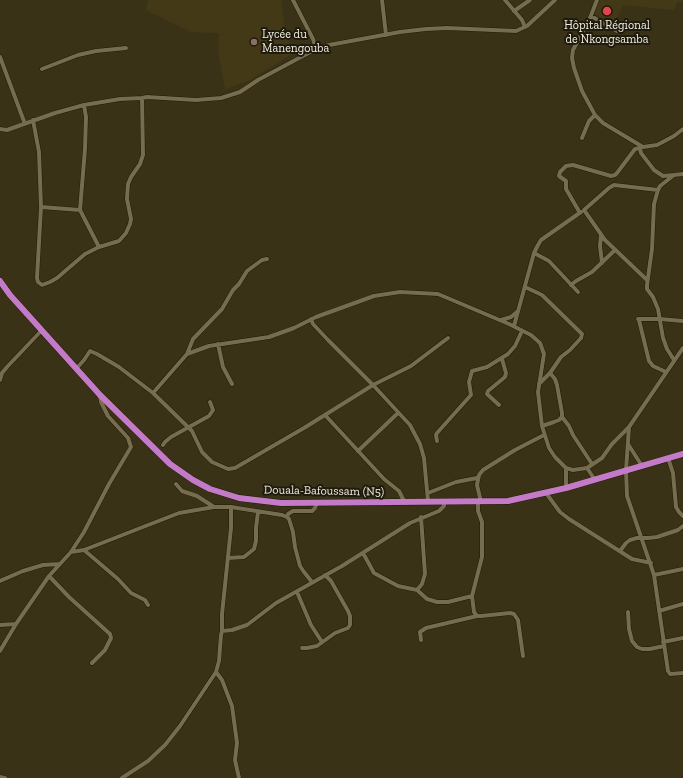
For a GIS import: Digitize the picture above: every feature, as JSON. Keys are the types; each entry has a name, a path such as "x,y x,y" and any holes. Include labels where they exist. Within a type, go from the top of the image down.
{"highway":[{"name":"Douala-Bafoussam (N5)","path":"0,281 10,295 76,369 170,464 193,480 210,489 239,498 265,502 508,501 566,488 683,454"}],"street":[{"path":"293,0 313,39 316,49"},
{"path":"382,0 386,35"},
{"path":"505,0 522,20 525,27"},
{"path":"514,11 530,0"},
{"path":"0,129 7,130 33,120 84,105 120,99 147,97 207,100 221,98 240,92 258,80 316,49 329,45 426,29 447,28 510,31 525,27 555,0"},
{"path":"597,0 590,18 573,50 572,58 574,68 582,91 595,115 603,123 641,148"},
{"path":"590,18 591,16 617,31 622,30 632,24"},
{"path":"42,68 78,55 96,51 126,48"},
{"path":"0,57 25,124"},
{"path":"33,120 39,152 41,207 37,278 39,284 46,284 58,278 78,259 99,247 118,241 126,233 130,224 126,191 131,177 140,164 143,155 142,98"},
{"path":"84,105 86,117 85,150 80,210 99,247"},
{"path":"582,138 590,121 595,115"},
{"path":"647,280 601,235 566,189 566,181 559,176 560,172 566,166 573,166 611,176 614,175 618,173 635,149 657,145 674,136 683,128"},
{"path":"641,148 641,153 654,170 663,176 683,174"},
{"path":"674,175 660,186 654,204 652,249 647,280 647,289 656,304 665,344 669,354 674,360"},
{"path":"514,326 534,253 541,240 582,211 614,185 658,190"},
{"path":"41,207 80,210"},
{"path":"601,235 600,246 602,263"},
{"path":"571,285 589,275 615,250"},
{"path":"534,253 549,262 578,292"},
{"path":"153,393 187,354 194,339 222,309 233,290 239,284 247,271 262,260 266,259"},
{"path":"525,287 542,295 582,334 581,338 561,357 550,373 539,384"},
{"path":"187,354 218,344 269,337 311,319 374,296 400,292 438,294 501,320 537,339 543,348 544,354 539,384 539,400 544,435 555,457 566,468 573,470 586,468 602,458 612,444 629,427 683,348"},
{"path":"501,320 511,317 518,311"},
{"path":"311,319 313,324 410,425 420,444 424,458 428,501"},
{"path":"666,372 653,366 648,361 639,319 683,321"},
{"path":"0,380 2,373 7,366 42,330"},
{"path":"437,441 437,432 471,395 469,384 472,371 487,367 502,359 512,351 522,331"},
{"path":"76,369 90,352 97,354 119,367 153,393 188,428 196,438 202,452 212,462 228,469 235,468 373,385 411,366 441,345 448,338"},
{"path":"218,344 223,367 232,384"},
{"path":"499,405 487,394 488,391 506,376 502,359"},
{"path":"550,373 558,385 562,417 592,464"},
{"path":"0,651 16,624 49,576 71,552 84,532 130,447 128,438 108,416 101,402 100,394"},
{"path":"163,445 170,437 212,413 213,410 210,402"},
{"path":"358,451 398,413"},
{"path":"325,415 384,479 399,491 405,502"},
{"path":"542,426 554,422 562,417"},
{"path":"629,427 626,470 627,496 654,575 668,673 683,673"},
{"path":"477,616 474,612 472,596 482,557 482,522 478,511 479,502 476,485 477,478 483,470 515,450 544,435"},
{"path":"628,444 642,466"},
{"path":"668,458 673,473 676,507 683,516"},
{"path":"566,468 566,488"},
{"path":"586,468 595,480"},
{"path":"428,493 456,482 477,478"},
{"path":"176,484 182,491 197,496 214,507"},
{"path":"546,493 560,512 569,519 632,559 651,563"},
{"path":"222,631 232,630 247,625 276,603 363,553 421,517 439,510 444,506 444,501"},
{"path":"71,552 84,550 179,513 214,507 230,507 287,516 293,512 312,512 317,502"},
{"path":"122,778 148,761 175,735 216,672 219,661 222,614 231,528 230,507"},
{"path":"228,558 244,557 254,549 258,512"},
{"path":"287,516 293,532 300,566 312,582"},
{"path":"417,590 422,584 424,574 421,517"},
{"path":"620,551 630,540 663,535 683,526"},
{"path":"84,550 118,579 131,593 145,600 148,605"},
{"path":"363,553 374,573 398,586 417,590 427,599 448,602 472,596"},
{"path":"0,581 23,571 47,564 60,564"},
{"path":"654,575 683,569"},
{"path":"302,648 312,648 336,633 348,628 350,620 348,611 340,596 325,575"},
{"path":"49,576 69,597 110,634 111,638 105,650 92,663"},
{"path":"296,592 311,625 322,642"},
{"path":"659,611 683,604"},
{"path":"628,612 629,629 632,642 637,647 642,649 650,648 683,638"},
{"path":"421,640 420,632 424,629 477,616 514,614 518,620 523,656"},
{"path":"0,625 16,624"},
{"path":"216,672 222,680 232,706 237,743 235,760 239,778"},
{"path":"0,777 5,778"}],"shaded area":[{"name":"Lycée du Manengouba","path":"148,0 281,0 284,27 286,29 292,54 248,81 225,89 218,51 219,33 191,32 146,10"},
{"name":"Hôpital Régional de Nkongsamba","path":"600,0 683,0 683,2 677,2 674,10 623,5 613,26 593,13"}],"place":[{"name":"Hôpital Régional de Nkongsamba","path":"607,11"},
{"name":"Lycée du Manengouba","path":"254,42"}]}
